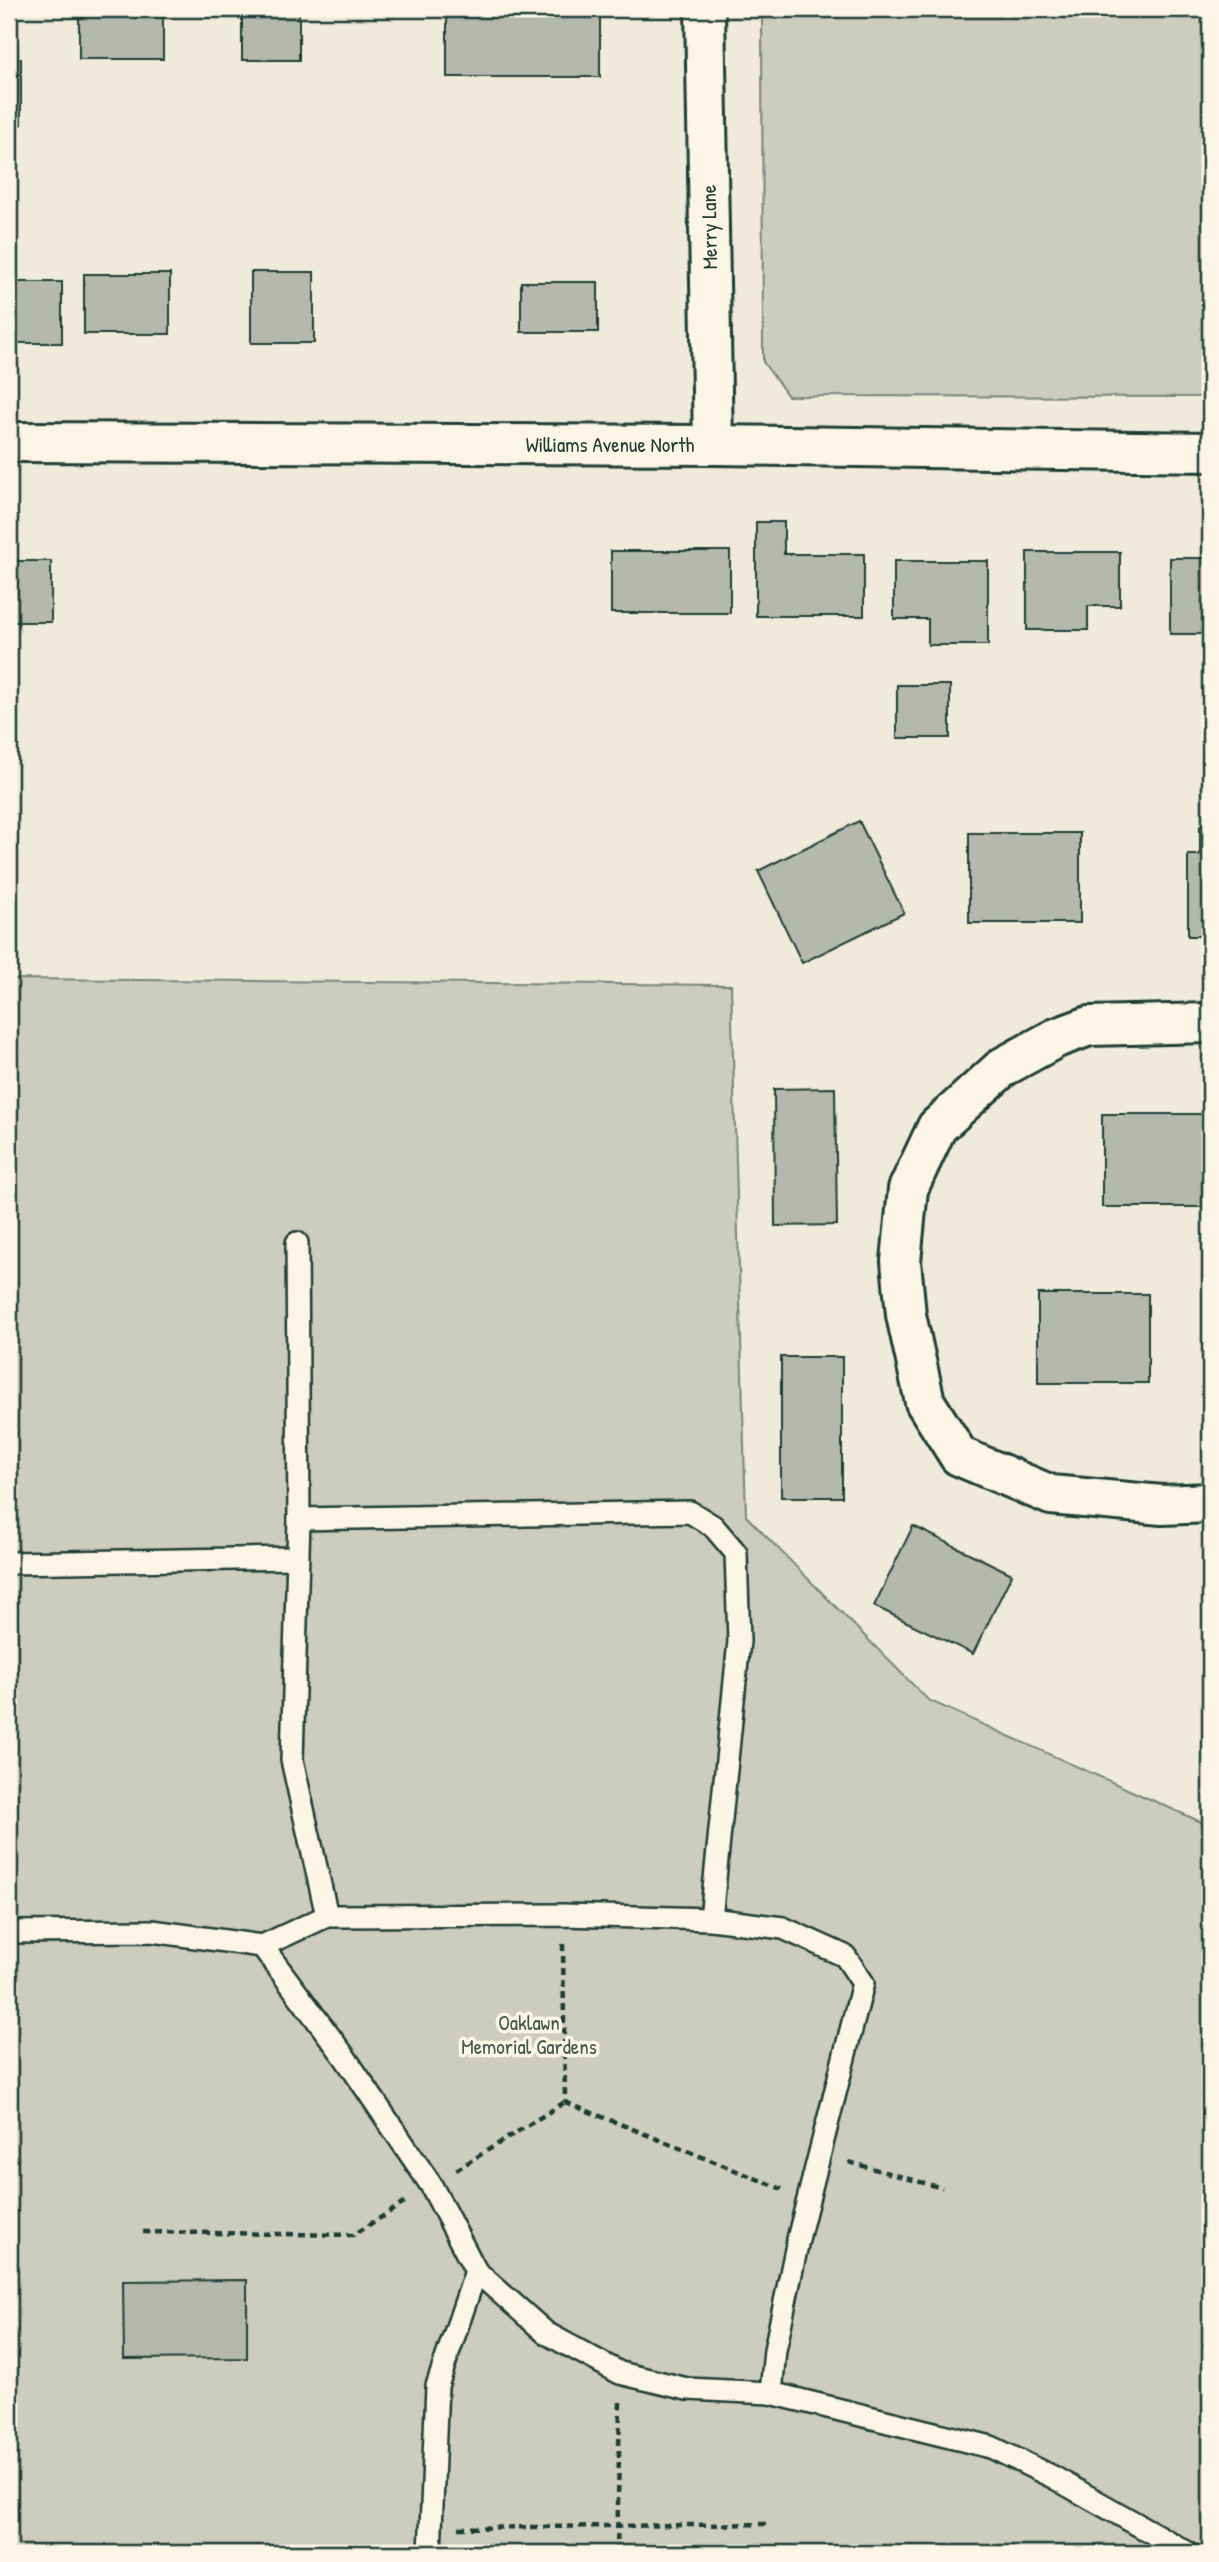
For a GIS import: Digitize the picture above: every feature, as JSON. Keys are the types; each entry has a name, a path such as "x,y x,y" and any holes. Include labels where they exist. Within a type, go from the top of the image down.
{"street":[{"name":"Merry Lane","path":"705,9 713,445"},
{"name":"Williams Avenue North","path":"9,443 713,445 1210,452"},
{"path":"1210,1023 1089,1026 1056,1038 1003,1067 937,1126 908,1189 901,1261 906,1315 925,1402 959,1456 1051,1495 1162,1505 1210,1503"}],"lane":[{"path":"298,1243 299,1519 292,1760 327,1916"},
{"path":"299,1519 690,1512 713,1526 736,1553 739,1641 711,1919"},
{"path":"9,1563 296,1558"},
{"path":"9,1932 152,1931 261,1946 327,1916 563,1915 711,1919 783,1928 845,1956 863,1983 808,2200 775,2350 771,2393"},
{"path":"261,1946 344,2056 431,2185 476,2271 547,2333 620,2373 687,2389 771,2393 991,2447 1053,2477 1188,2553"},
{"path":"430,2553 437,2386 476,2271"}],"path":[{"path":"563,1915 565,2102"},
{"path":"144,2232 353,2235 565,2102"},
{"path":"565,2102 808,2200"},
{"path":"819,2154 942,2188"},
{"path":"617,2553 620,2373"},
{"path":"430,2528 766,2524"}],"green space":[{"path":"762,9 1210,9 1210,397 788,396 763,362"},
{"name":"Oaklawn Memorial Gardens","path":"9,979 731,985 746,1516 928,1700 1210,1826 1210,2553 9,2553"}],"building":[{"path":"79,9 163,9 163,59 79,59"},
{"path":"242,9 299,9 299,60 242,60"},
{"path":"447,9 600,9 600,77 447,77"},
{"path":"9,59 21,59 21,125 9,125"},
{"path":"251,272 314,272 314,343 251,343"},
{"path":"84,274 170,274 170,334 84,334"},
{"path":"9,282 62,282 62,343 9,343"},
{"path":"521,282 598,282 598,332 521,332"},
{"path":"756,522 784,522 784,554 864,554 864,616 756,616"},
{"path":"611,551 730,551 730,613 611,613"},
{"path":"1027,552 1120,552 1120,606 1088,606 1088,630 1027,630"},
{"path":"1170,558 1210,558 1210,634 1170,634"},
{"path":"9,561 51,561 51,622 9,622"},
{"path":"894,561 988,561 988,645 928,645 928,619 894,619"},
{"path":"897,685 950,685 950,738 897,738"},
{"path":"859,821 904,913 802,963 758,871"},
{"path":"1200,826 1210,826 1210,936 1188,936 1188,855 1200,855"},
{"path":"969,833 1080,833 1080,923 969,923"},
{"path":"835,1088 837,1225 775,1226 774,1089"},
{"path":"1102,1114 1207,1114 1207,1207 1102,1207"},
{"path":"1038,1294 1148,1294 1148,1383 1038,1383"},
{"path":"781,1357 842,1357 842,1497 781,1497"},
{"path":"913,1526 1012,1574 973,1654 874,1606"},
{"path":"247,2280 247,2358 124,2359 123,2281"}]}
